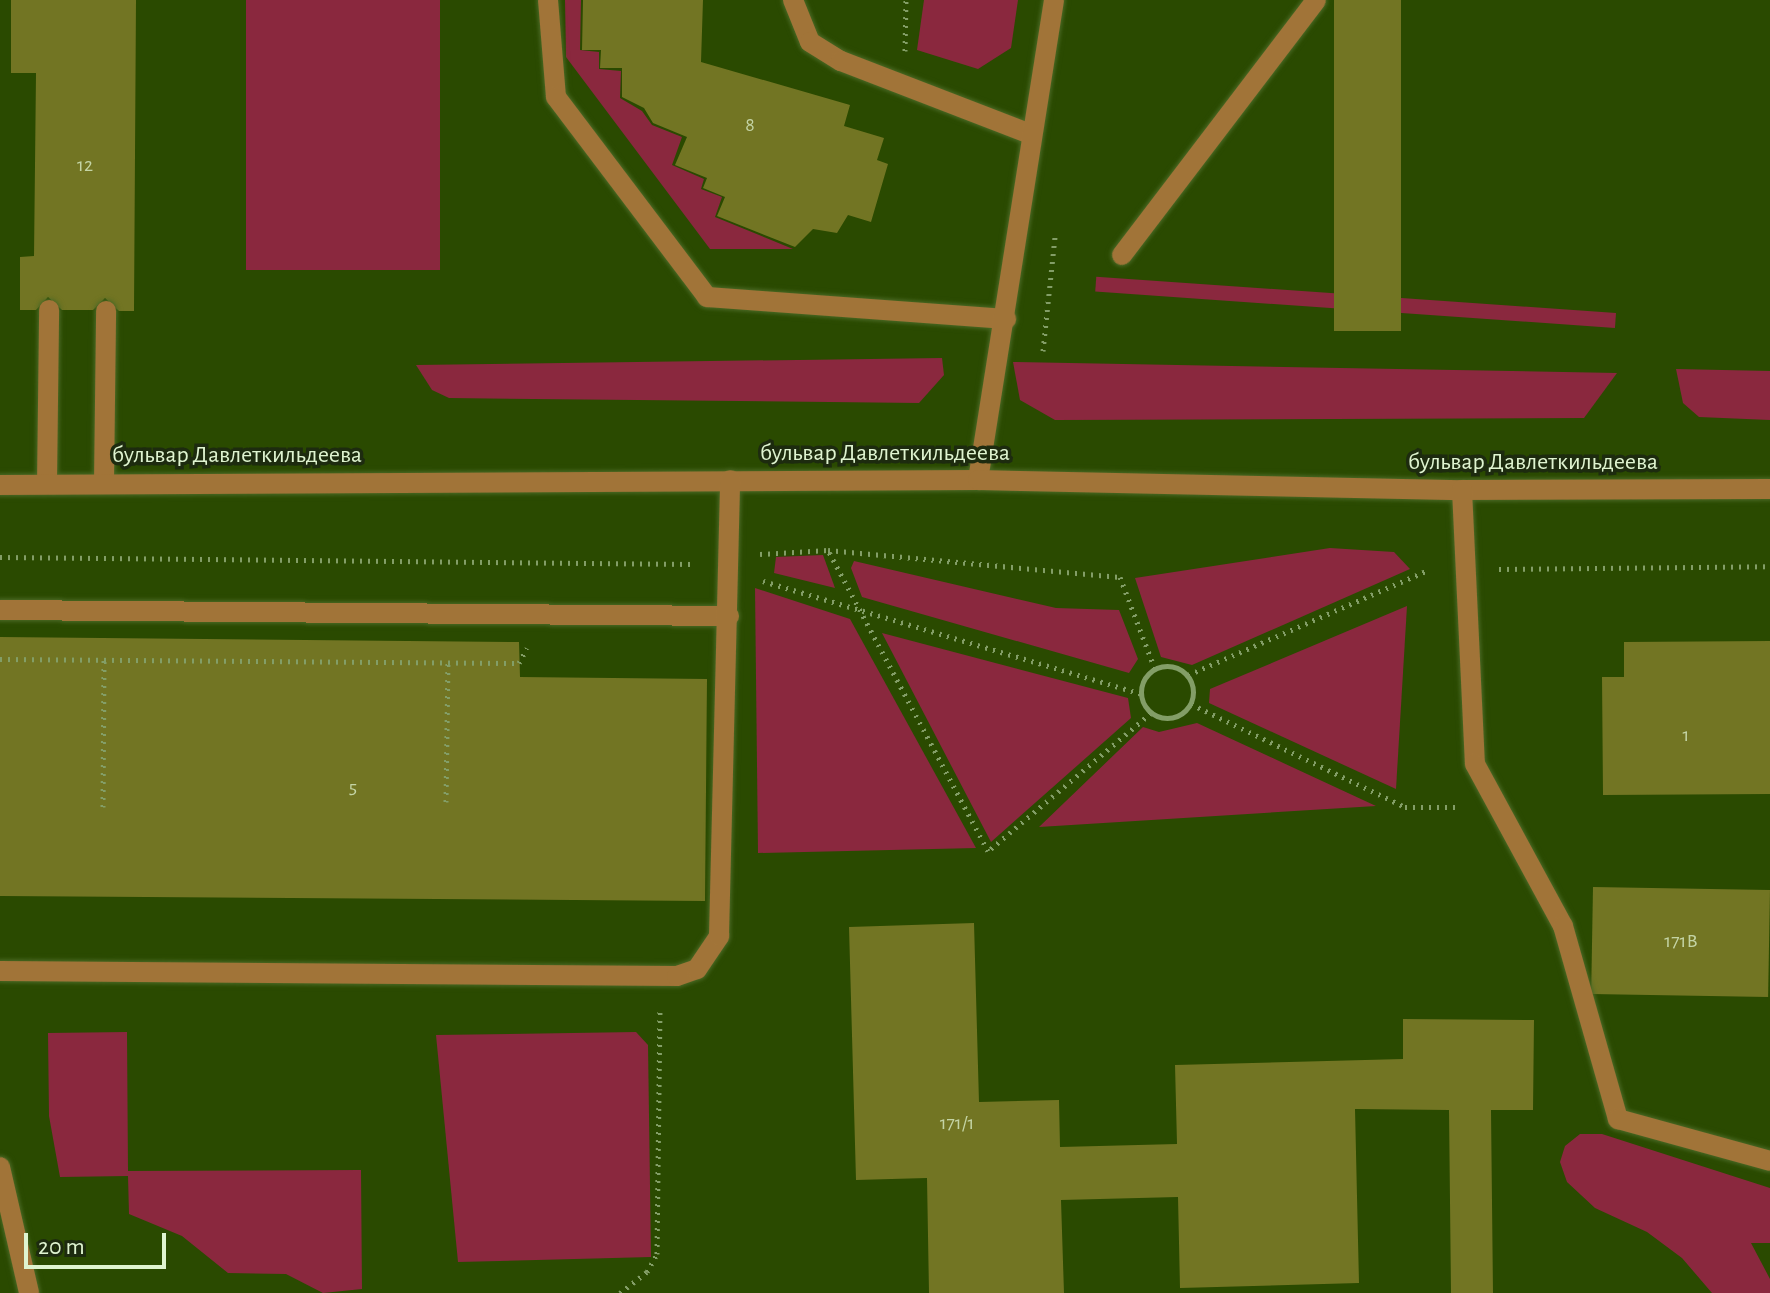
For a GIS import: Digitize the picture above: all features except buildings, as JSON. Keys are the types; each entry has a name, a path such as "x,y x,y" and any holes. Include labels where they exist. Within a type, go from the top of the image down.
{"street":[{"path":"548,0 556,97 707,297 1006,319"},
{"path":"793,0 810,42 904,86 1030,134"},
{"path":"978,480 1006,319 1030,134 1054,0"},
{"path":"1122,255 1316,0"},
{"path":"47,484 49,310"},
{"path":"104,483 106,311"},
{"path":"0,971 660,975 697,969 719,936 731,565 730,480"},
{"name":"бульвар Давлеткильдеева","path":"0,485 978,480 1462,490 1770,489"},
{"path":"1462,490 1475,764 1563,926 1618,1119 1770,1161"},
{"path":"0,610 729,616"},
{"path":"0,1167 29,1293"}],"path":[{"path":"904,86 906,0"},
{"path":"752,578 755,554 828,550 1120,577 1155,669"},
{"path":"828,550 988,851 1151,713 1176,717 1191,704 1194,691 1188,675 1173,666 1155,669"},
{"path":"0,557 731,565 752,578 860,613 1141,694 1151,713"},
{"path":"1498,569 1770,566"},
{"path":"1188,675 1428,570"},
{"path":"0,659 519,663"},
{"path":"103,807 104,660"},
{"path":"446,802 448,663"},
{"path":"1141,694 1155,669"},
{"path":"1191,704 1405,807 1499,808"},
{"path":"620,1293 647,1272 657,1254 660,975"}],"shaded area":[{"path":"246,0 440,0 440,270 246,270"},
{"path":"565,0 581,0 580,50 599,52 599,69 621,71 620,98 642,111 652,125 682,137 672,165 704,179 701,189 722,197 715,217 793,249 710,249 566,57"},
{"path":"924,0 1018,0 1011,48 978,69 917,50"},
{"path":"1096,277 1616,313 1615,328 1095,292"},
{"path":"942,358 944,375 919,403 449,398 432,390 416,365"},
{"path":"1013,362 1617,373 1584,418 1055,420 1020,400"},
{"path":"1676,369 1770,371 1770,420 1699,417 1683,403"},
{"path":"1330,548 1394,552 1410,569 1192,665 1161,657 1135,578"},
{"path":"823,555 835,588 774,573 776,557"},
{"path":"854,561 1056,608 1119,610 1138,659 1129,673 862,597 851,568"},
{"path":"755,588 850,619 976,848 758,853"},
{"path":"1407,606 1396,789 1209,703 1210,689"},
{"path":"882,633 1128,698 1131,718 991,842"},
{"path":"1197,723 1376,806 1039,827 1143,727 1159,732"},
{"path":"127,1032 128,1171 361,1170 362,1289 323,1293 286,1274 228,1273 182,1236 129,1214 128,1176 60,1177 49,1116 48,1033"},
{"path":"636,1032 648,1045 651,1257 458,1262 436,1035"},
{"path":"1580,1134 1602,1134 1770,1188 1770,1243 1751,1243 1770,1279 1770,1293 1712,1293 1682,1258 1647,1232 1595,1208 1567,1182 1560,1162 1565,1146"}]}
